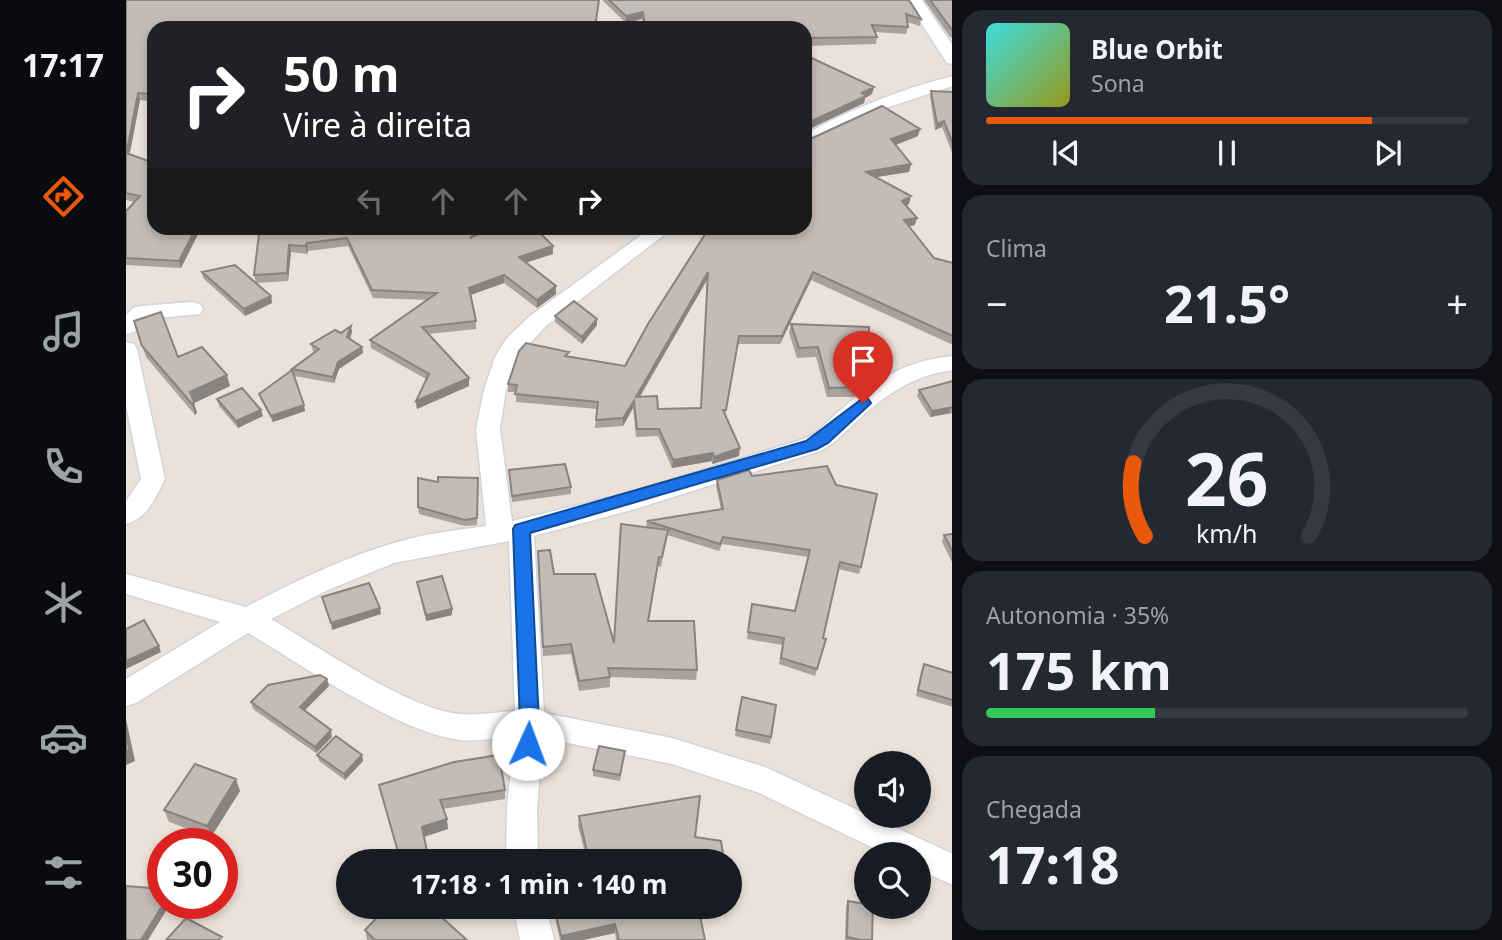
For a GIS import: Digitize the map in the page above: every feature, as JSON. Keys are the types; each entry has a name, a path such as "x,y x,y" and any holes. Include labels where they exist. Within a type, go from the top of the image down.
{"street":[{"path":"914,0 937,23 952,57"},
{"path":"812,137 911,90 952,81"},
{"path":"522,849 522,808 530,723 510,531 488,429 495,390 506,357 515,343 538,321 654,235"},
{"path":"126,327 141,313 192,309"},
{"path":"126,349 153,479 139,504 126,515"},
{"path":"126,694 246,618 388,555 510,531 812,445 822,440 880,388 908,372 934,363 952,363"},
{"path":"126,584 246,618 384,699 421,716 460,727 530,723 672,751 765,781 952,870"},
{"path":"533,919 537,940"}],"building":[{"path":"126,0 599,0 596,21 147,21 147,94 138,93 126,146"},
{"path":"609,0 909,0 921,19 906,14 908,27 872,25 877,37 812,38 812,21 644,21 643,12 626,16"},
{"path":"930,0 952,0 952,30"},
{"path":"812,58 874,87 862,93 866,96 812,121"},
{"path":"931,91 952,92 952,141 944,121 937,124"},
{"path":"882,106 920,129 891,139 911,164 866,172 911,196 902,201 917,218 904,220 934,258 952,263 952,336 813,272 782,336 739,336 726,410 723,410 740,448 714,457 713,453 673,460 659,429 637,429 634,401 623,418 596,420 598,402 515,394 517,385 508,384 519,351 526,343 569,352 565,356 625,366 648,324 705,235 812,235 812,138","holes":["708,272 701,408 658,409 657,396 636,397"]},
{"path":"126,153 147,160 147,235 192,235 179,261 126,258 126,211 140,196 126,193"},
{"path":"259,235 472,235 470,238 477,235 542,235 553,246 519,257 556,286 537,300 504,275 469,288 476,321 422,327 469,378 416,401 429,374 370,340 437,293 372,290 347,238 307,243 305,246 289,245 287,273 254,275"},
{"path":"235,265 271,296 244,309 202,272"},
{"path":"574,301 597,319 582,337 555,316"},
{"path":"161,312 178,357 202,347 227,375 190,392 194,402 192,404 142,346 134,321"},
{"path":"791,324 869,327 869,344 849,345 860,383 855,387 829,388 818,347 799,348"},
{"path":"351,326 347,337 362,347 338,362 333,377 292,369 319,349 311,344 335,330 341,333"},
{"path":"292,370 304,405 271,416 259,394"},
{"path":"952,381 952,407 932,411 919,390"},
{"path":"242,388 261,410 236,421 217,399"},
{"path":"565,464 571,487 512,496 509,470"},
{"path":"827,466 836,485 877,494 861,567 840,562 823,638 826,639 817,669 781,658 784,638 748,632 752,604 795,611 810,550 723,537 720,544 647,521 723,509 717,480 749,470 752,476"},
{"path":"438,477 478,478 477,518 465,520 418,507 418,478 438,482"},
{"path":"621,524 668,530 662,557 659,557 648,621 694,621 697,670 608,668 610,677 579,681 571,644 543,647 538,551 550,550 554,574 595,574 614,643"},
{"path":"952,534 952,550 944,535"},
{"path":"442,576 452,609 426,615 417,582"},
{"path":"369,583 380,608 331,623 322,597"},
{"path":"144,620 159,646 126,661 126,629"},
{"path":"924,664 952,673 952,700 918,690"},
{"path":"320,675 327,679 300,707 331,730 315,747 251,702 268,685"},
{"path":"742,697 776,705 771,737 736,730"},
{"path":"336,736 362,755 344,774 317,755"},
{"path":"599,746 625,751 620,775 593,770"},
{"path":"499,755 505,790 440,800 447,819 422,827 427,849 397,849 379,785 454,762"},
{"path":"195,764 236,779 207,826 164,810"},
{"path":"700,796 695,837 721,841 722,849 586,849 579,816"},
{"path":"126,886 147,888 147,919 154,919 141,940 126,940"},
{"path":"848,901 854,902 854,919 873,919 872,940 847,937"},
{"path":"185,919 222,937 218,940 166,940"},
{"path":"376,919 444,919 467,940 375,940 365,930"},
{"path":"557,919 701,919 705,940 619,940 615,924 561,936"}],"route":[{"path":"528,744 530,723 521,529 812,445 822,440 863,403"}]}
